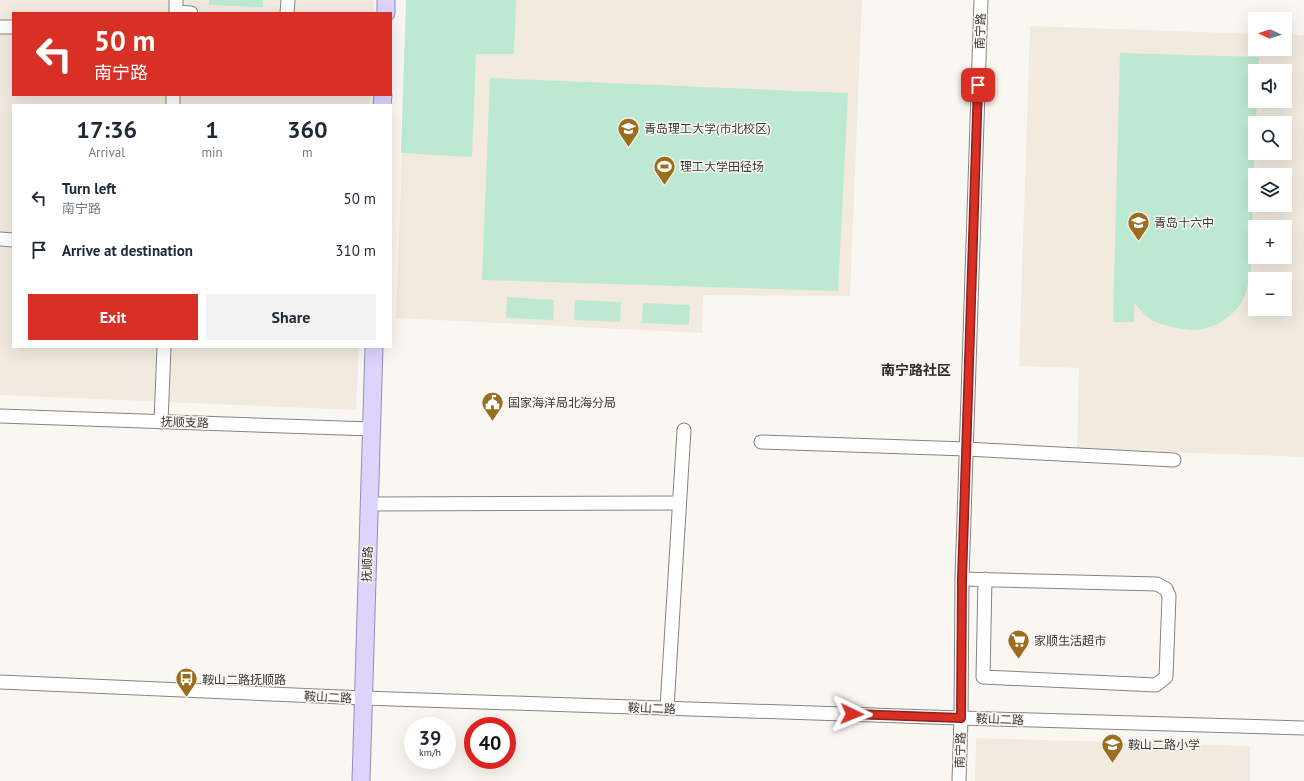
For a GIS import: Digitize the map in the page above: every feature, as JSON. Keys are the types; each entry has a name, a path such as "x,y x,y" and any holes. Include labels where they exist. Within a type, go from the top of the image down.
{"main road":[{"path":"386,0 386,12"},
{"name":"抚顺路","path":"361,781 374,348"}],"street":[{"path":"287,12 288,0"},
{"name":"南宁路","path":"959,781 962,579 981,0"},
{"path":"176,8 188,12"},
{"path":"0,27 12,27"},
{"path":"0,239 12,240"},
{"path":"161,422 164,348"},
{"name":"抚顺支路","path":"0,416 371,429"},
{"path":"667,708 684,430"},
{"path":"761,442 966,449 1174,460"},
{"path":"369,504 679,504"},
{"path":"962,579 985,579 1157,584 1166,589 1169,596 1166,676 1156,685 983,677 985,579"},
{"name":"鞍山二路","path":"0,682 364,698 1304,728"}],"shaded area":[{"path":"0,0 374,0 373,12 12,12 12,96 370,96 369,104 12,104 12,348 359,348 356,410 0,395"},
{"name":"青岛理工大学(市北校区)","path":"408,0 862,0 850,296 703,295 702,333 396,318"},
{"name":"青岛十六中","path":"1030,26 1248,34 1248,56 1292,56 1292,35 1304,35 1304,457 1077,449 1079,368 1019,366"},
{"name":"鞍山二路小学","path":"976,738 1250,746 1250,781 975,781"}],"green space":[{"path":"209,0 263,0 263,7 209,5"},
{"path":"406,0 516,0 514,54 476,54 472,157 401,153"},
{"path":"1120,53 1259,57 1258,64 1248,64 1248,108 1257,108 1256,116 1248,116 1248,160 1254,160 1254,168 1248,168 1248,212 1253,212 1252,220 1248,220 1248,264 1251,264 1251,271 1248,272 1248,284 1242,302 1235,311 1219,323 1200,330 1189,330 1160,324 1143,313 1134,303 1134,322 1113,322"},
{"name":"理工大学田径场","path":"490,78 848,93 838,291 482,280"},
{"path":"507,297 554,300 553,320 506,318"},
{"path":"575,300 621,302 620,322 574,320"},
{"path":"643,303 690,305 689,325 642,323"}],"place":[{"name":"青岛理工大学(市北校区)","path":"629,148"},
{"name":"理工大学田径场","path":"664,186"},
{"name":"青岛十六中","path":"1139,242"},
{"name":"国家海洋局北海分局","path":"492,422"},
{"name":"家顺生活超市","path":"1019,660"},
{"name":"鞍山二路抚顺路","path":"186,698"},
{"name":"鞍山二路小学","path":"1112,764"}],"district":[{"name":"南宁路社区","path":"916,370"}],"route":[{"path":"852,714 961,718 962,579 978,85"}]}
